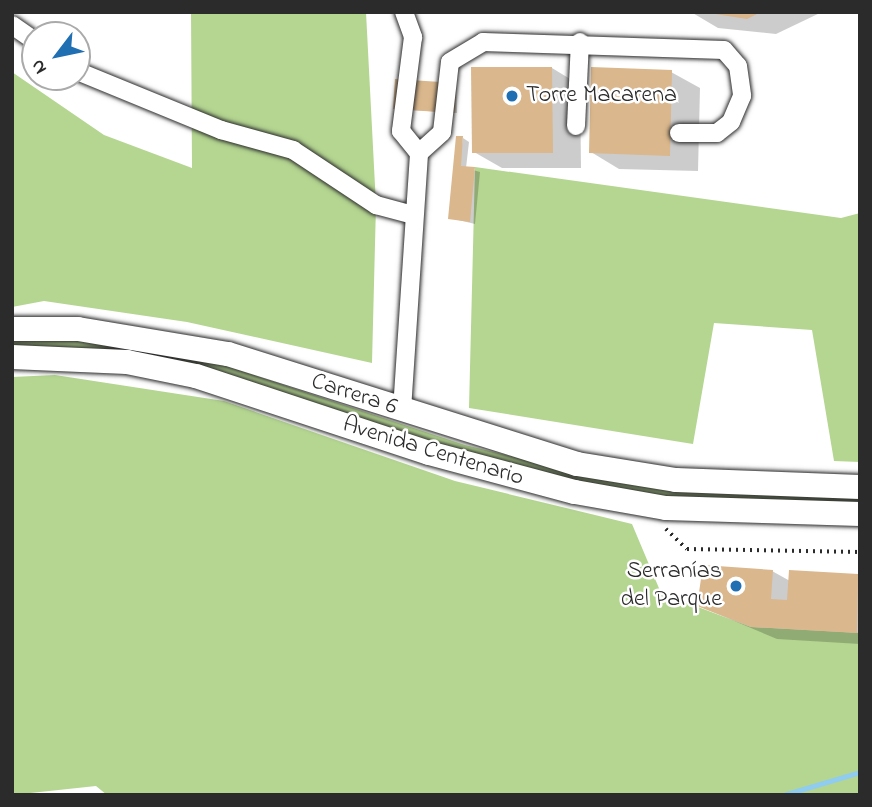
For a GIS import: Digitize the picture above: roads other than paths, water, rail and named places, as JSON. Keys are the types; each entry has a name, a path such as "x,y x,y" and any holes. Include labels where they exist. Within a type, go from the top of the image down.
{"main road":[{"name":"Carrera 6","path":"12,329 160,339 577,464 676,480 860,487"},
{"name":"Avenida Centenario","path":"12,357 127,362 196,376 506,476 653,506 860,514"}],"street":[{"path":"404,12 413,37 401,131 419,153"},
{"path":"402,410 419,153 442,132 450,62 464,49 483,42 580,42 724,50 738,66 742,96 731,122 717,133 679,133"},
{"path":"576,126 580,42"},
{"path":"91,77 221,130 293,150 376,205 413,215"}],"waterway":[{"path":"783,795 860,772"}],"place":[{"name":"Torre Macarena","path":"512,96"},
{"name":"Serranías del Parque","path":"736,586"}]}
